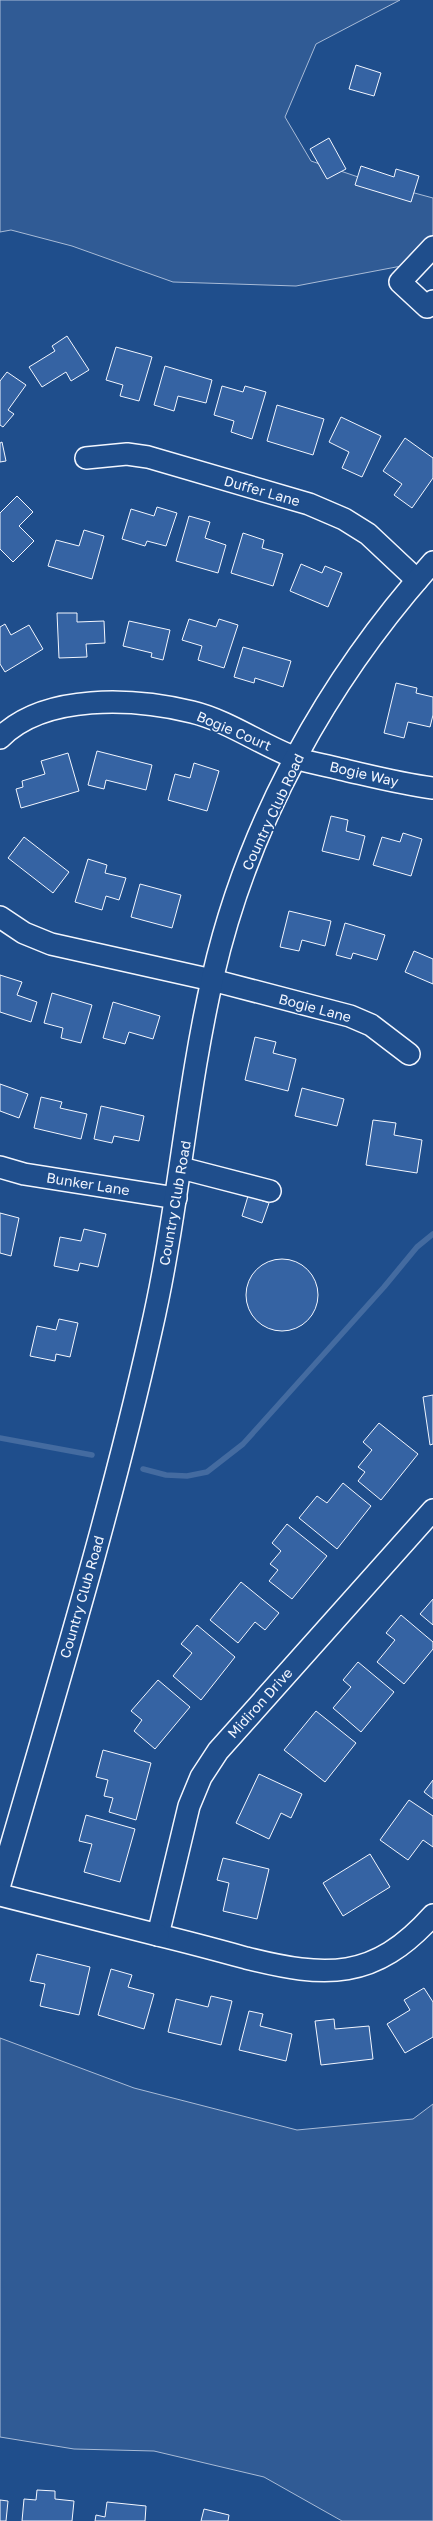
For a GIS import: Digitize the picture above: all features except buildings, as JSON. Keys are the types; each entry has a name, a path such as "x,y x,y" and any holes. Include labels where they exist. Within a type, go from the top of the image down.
{"street":[{"path":"433,247 400,282 427,307 433,301"},
{"name":"Duffer Lane","path":"86,458 127,454 148,457 309,504 344,519 368,534 417,580"},
{"name":"Country Club Road","path":"0,1884 122,1456 155,1316 181,1168 204,1019 212,980 234,902 254,846 296,758 352,664 433,562"},
{"name":"Bogie Court","path":"0,738 19,723 50,709 93,703 136,704 192,712 241,731 296,758"},
{"name":"Bogie Way","path":"296,758 410,785 433,788"},
{"path":"0,916 24,934 51,944 212,980"},
{"name":"Bogie Lane","path":"212,980 350,1016 371,1025 409,1054"},
{"name":"Bunker Lane","path":"0,1167 24,1174 176,1198"},
{"path":"181,1168 270,1191"},
{"name":"Midiron Drive","path":"158,1935 189,1806 201,1777 218,1750 433,1510"},
{"path":"0,1895 289,1969 335,1971 365,1964 393,1951 417,1933 433,1915"}],"shaded area":[{"path":"0,0 400,0 316,44 285,117 311,161 370,181 433,198 433,260 296,286 173,282 72,246 11,230 0,232"},
{"path":"0,2038 134,2088 297,2130 413,2119 433,2104 433,2521 342,2521 264,2477 154,2451 74,2449 0,2437"}],"waterway":[{"path":"143,1469 166,1475 187,1476 207,1472 243,1444 384,1287 417,1247 433,1234"},
{"path":"0,1438 92,1455"}]}
